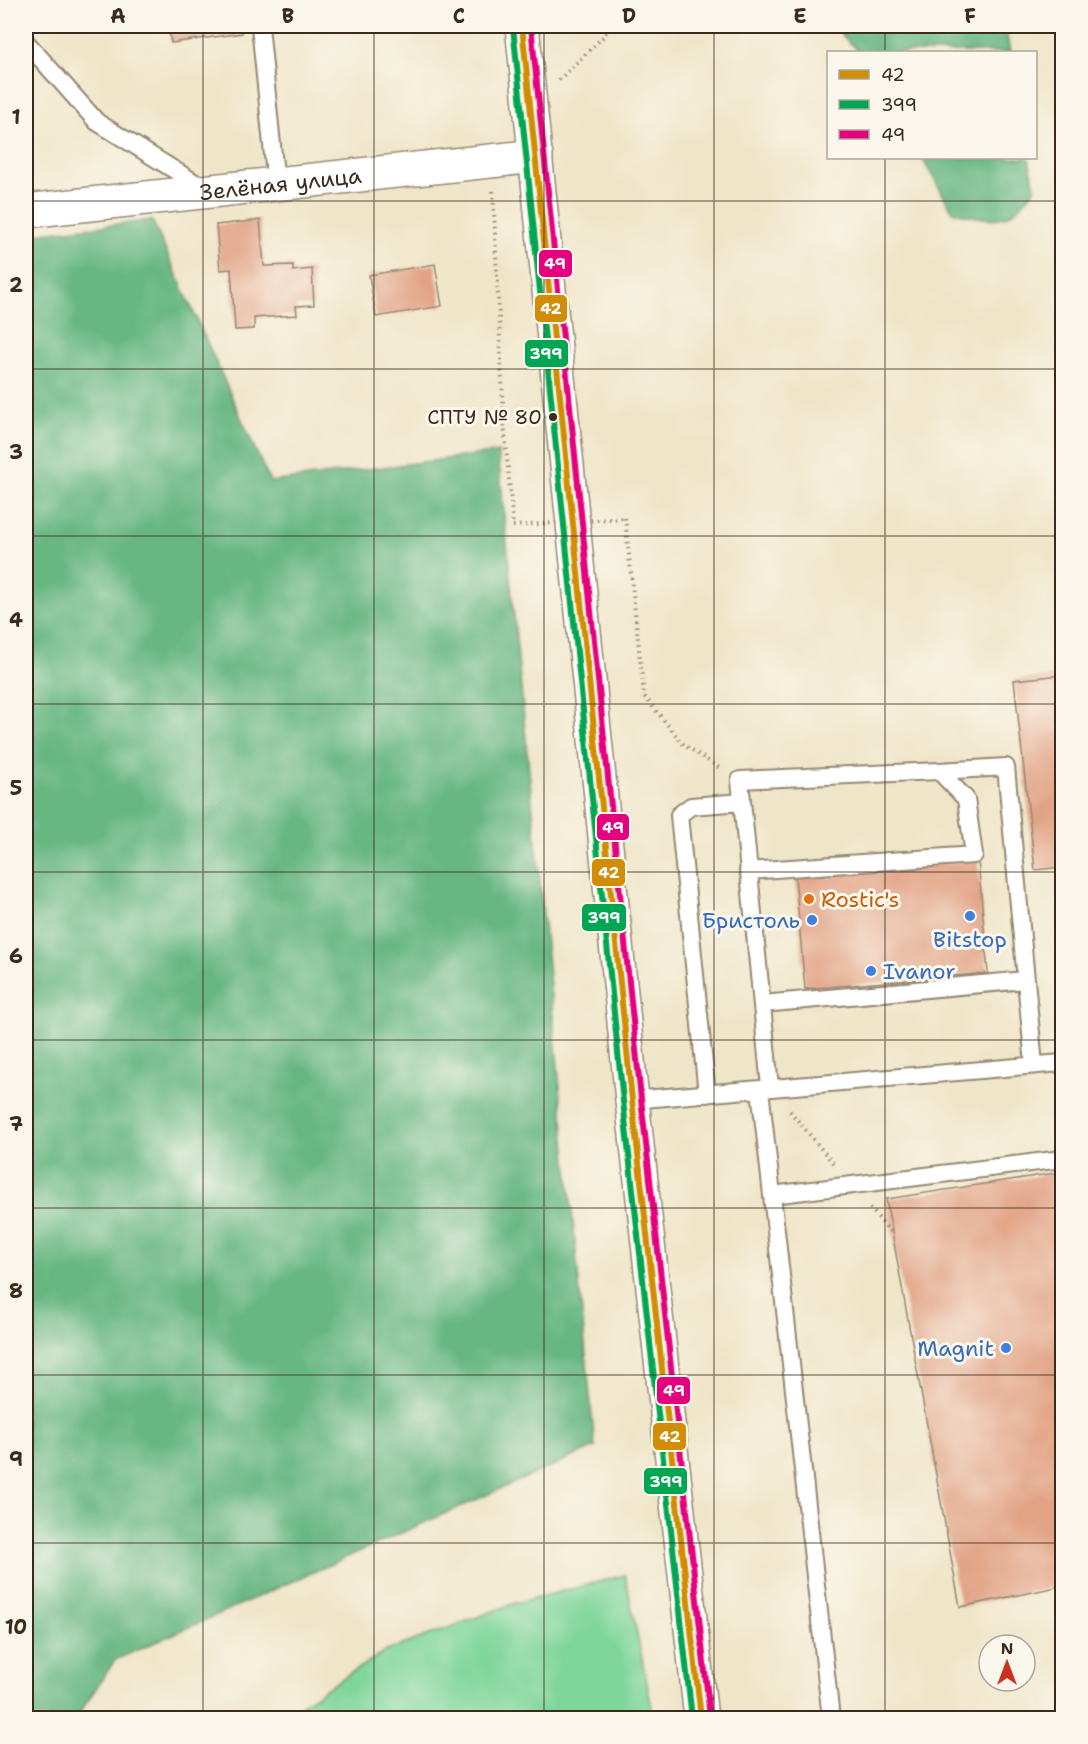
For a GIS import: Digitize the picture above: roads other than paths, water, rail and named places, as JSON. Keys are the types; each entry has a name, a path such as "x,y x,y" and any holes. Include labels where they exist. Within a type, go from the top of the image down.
{"main road":[{"path":"522,26 632,1100 701,1719"},
{"name":"Зелёная улица","path":"26,211 536,156"}],"lane":[{"path":"260,26 276,185"},
{"path":"26,42 98,122 211,192"},
{"path":"831,1719 772,1195 762,1004 740,780 1006,767 1034,1065"},
{"path":"748,871 974,855 966,799 939,771"},
{"path":"707,1094 679,815 691,806 742,802"},
{"path":"762,1004 1026,980"},
{"path":"632,1100 1062,1063"},
{"path":"772,1195 1062,1158"}],"place":[{"name":"СПТУ № 80","path":"553,417"},
{"name":"Rostic's","path":"809,899"},
{"name":"Bitstop","path":"970,916"},
{"name":"Бристоль","path":"812,920"},
{"name":"Ivanor","path":"871,971"},
{"name":"Magnit","path":"1006,1348"}]}
